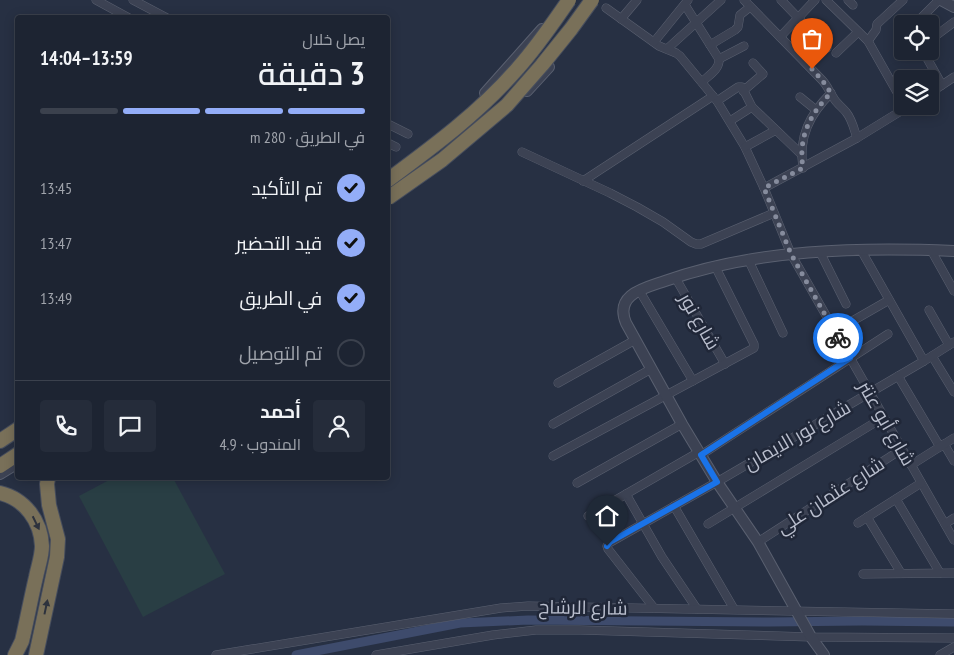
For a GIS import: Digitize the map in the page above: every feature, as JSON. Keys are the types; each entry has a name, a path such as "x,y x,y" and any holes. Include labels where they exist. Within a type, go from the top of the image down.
{"highway":[{"path":"390,179 454,131 488,100 520,67 569,0"},
{"path":"390,197 442,160 507,105 571,30 592,0"},
{"path":"0,441 15,431"},
{"path":"0,466 15,456"},
{"path":"36,655 57,557 58,539 49,505 48,480"},
{"path":"0,493 22,503 33,516 40,532 42,548 22,641 15,655"}],"street":[{"path":"96,0 124,15"},
{"path":"133,0 161,15"},
{"path":"390,171 448,128 485,93 543,27 563,0"},
{"path":"621,19 637,0"},
{"path":"667,50 721,0"},
{"path":"744,0 822,80 839,105 846,111 857,138"},
{"path":"781,0 826,48"},
{"path":"780,37 815,0"},
{"path":"826,0 868,41 894,85"},
{"path":"868,41 876,30 877,24 903,0"},
{"path":"924,15 940,0 954,7"},
{"path":"654,42 687,2 720,64 702,82"},
{"path":"390,205 446,165 504,115 539,79 573,36 603,4"},
{"name":"شارع أبو عنتر","path":"603,4 654,42 680,56 702,82 730,121 764,188 791,254 954,540"},
{"path":"710,45 735,30 738,27 739,16 750,7"},
{"path":"939,33 954,22"},
{"path":"836,52 858,32"},
{"path":"719,59 744,46"},
{"path":"928,60 942,85"},
{"path":"743,91 762,75 753,63"},
{"path":"504,72 528,91"},
{"path":"939,87 954,77"},
{"path":"583,181 715,99 739,87 742,87 752,107 801,154"},
{"path":"803,168 801,154 805,131 816,110 831,93"},
{"path":"800,97 816,110"},
{"path":"730,121 752,107"},
{"path":"764,188 857,138 894,113"},
{"path":"390,125 408,134"},
{"path":"744,146 776,130"},
{"path":"390,144 396,147"},
{"path":"522,152 637,207 696,244 701,244 774,213"},
{"path":"861,250 924,361"},
{"path":"824,655 811,636 758,542 717,482 682,424 626,323 623,317 623,310 628,298 639,290 675,277 748,259 791,254 861,250 954,251"},
{"path":"931,250 954,291"},
{"path":"820,252 846,304"},
{"path":"748,259 783,333"},
{"path":"553,456 753,349 754,346 715,266"},
{"name":"شارع نور","path":"675,277 724,364"},
{"path":"639,290 694,381"},
{"path":"834,331 889,300"},
{"path":"929,310 951,344"},
{"path":"588,516 700,453 888,334"},
{"path":"558,383 635,340"},
{"name":"شارع نور الايمان","path":"654,608 608,549 607,546 610,542 717,482 951,344"},
{"path":"932,356 954,392"},
{"path":"553,424 651,369"},
{"path":"898,376 954,461"},
{"path":"708,524 884,416"},
{"path":"577,483 682,424"},
{"path":"0,437 15,427"},
{"path":"911,465 954,438"},
{"name":"شارع عثمان علي","path":"758,542 902,449"},
{"path":"0,474 15,465"},
{"path":"858,522 921,482"},
{"path":"626,494 662,557 696,609"},
{"path":"896,499 940,573"},
{"path":"674,506 734,609"},
{"path":"867,517 901,574"},
{"path":"945,524 954,518"},
{"path":"863,574 954,573"},
{"name":"شارع الرشاح","path":"216,655 501,608 528,606 954,614"},
{"name":"شارع الرشاح","path":"376,655 493,635 536,630 952,637"},
{"path":"940,655 954,646 952,637"}],"green space":[{"path":"109,480 174,480 225,574 143,617 79,496"}],"waterway":[{"path":"296,655 460,623 528,620 954,622"}],"way so far":[{"path":"812,69 831,93 816,110 805,131 801,154 803,168 764,188 791,254 838,338"}],"route":[{"path":"607,546 608,543 717,482 701,455 850,358 838,338"}]}
